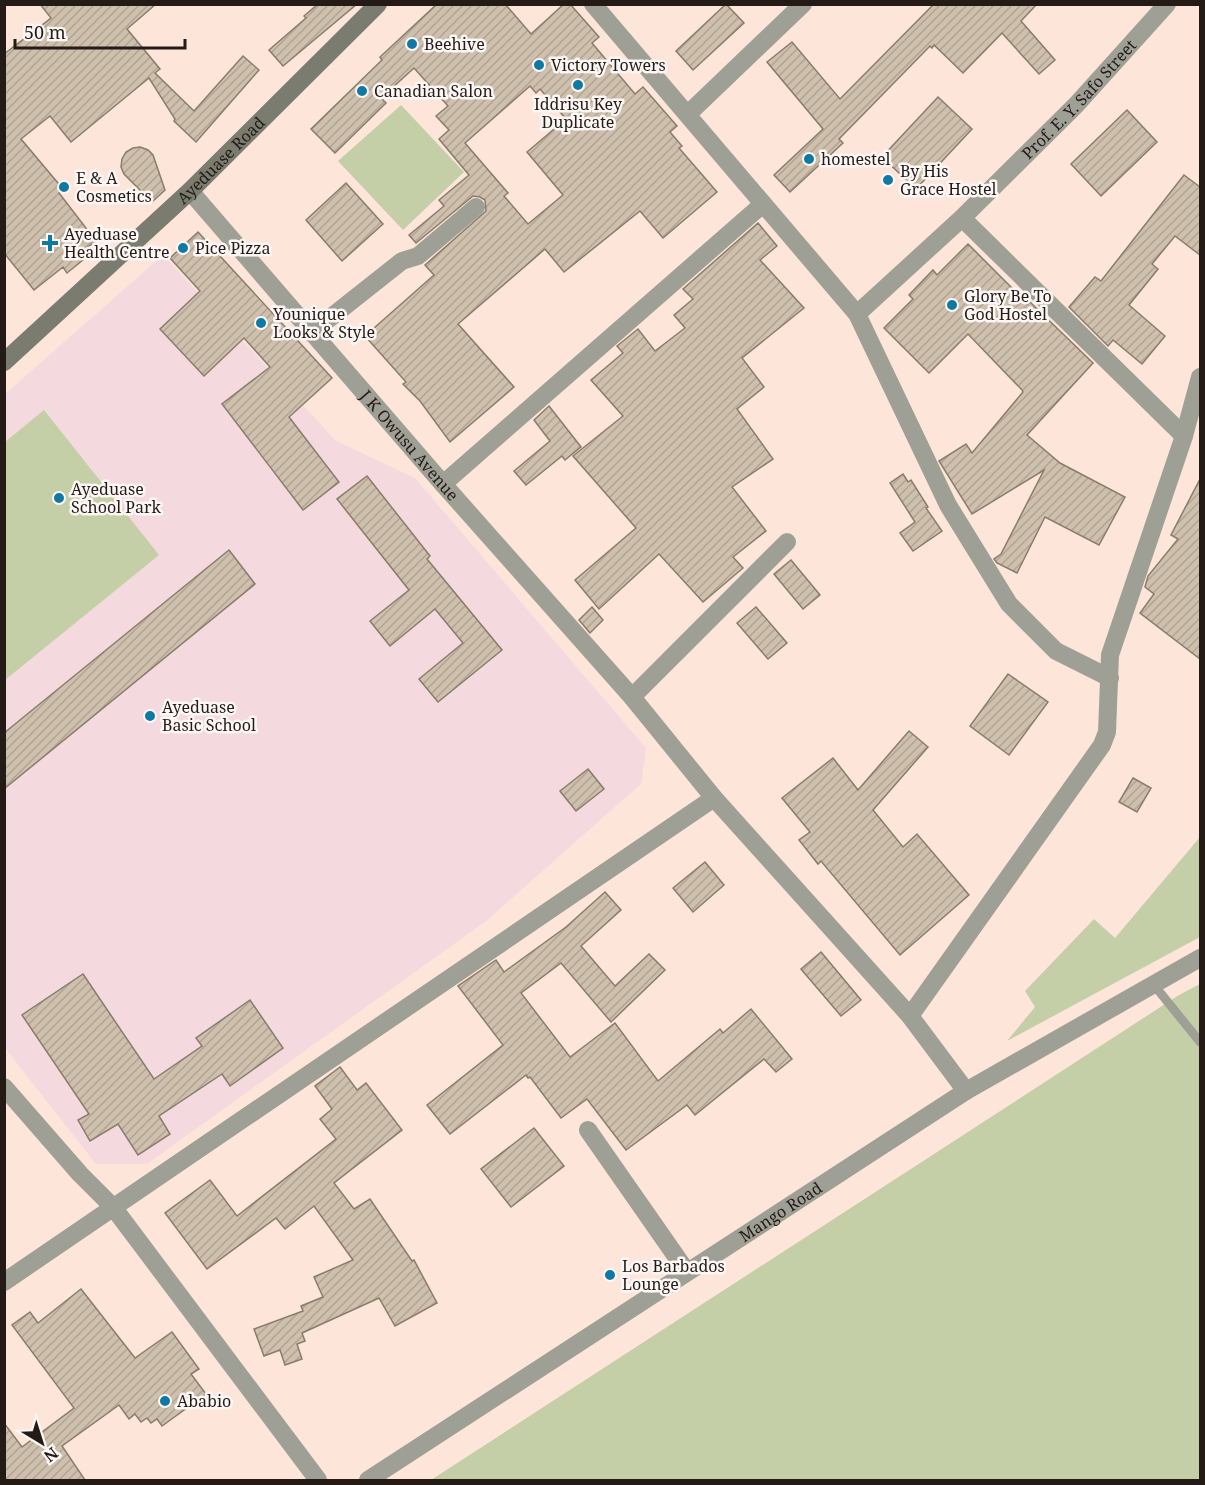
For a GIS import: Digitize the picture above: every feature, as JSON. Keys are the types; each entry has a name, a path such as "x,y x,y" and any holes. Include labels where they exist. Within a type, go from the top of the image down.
{"street":[{"name":"Ayeduase Road","path":"4,362 190,191 378,4"},
{"path":"593,4 857,314 948,505 1009,604 1056,651 1110,678"},
{"path":"687,114 803,4"},
{"name":"Prof. E. Y. Safo Street","path":"857,314 962,218 1076,105 1167,4"},
{"name":"J K Owusu Avenue","path":"190,191 311,333 632,697 714,798 910,1016 966,1092"},
{"path":"443,484 763,204"},
{"path":"311,333 402,261 418,256 476,207"},
{"path":"962,218 1184,436"},
{"path":"910,1016 1102,745 1107,732 1110,655 1184,436 1200,377"},
{"path":"632,697 787,542"},
{"path":"9,1276 714,798"},
{"name":"Mango Road","path":"368,1480 966,1092 1200,958"},
{"path":"4,1087 80,1174 113,1207 318,1480"},
{"path":"588,1130 687,1272"}],"lane":[{"path":"1154,985 1200,1042"}],"shaded area":[{"path":"163,255 336,441 415,478 646,748 641,784 486,921 147,1164 96,1164 5,1048 4,395"}],"green space":[{"path":"401,105 464,172 403,230 338,161"},
{"name":"Ayeduase School Park","path":"44,410 159,555 5,680 5,442"},
{"path":"1200,837 1200,937 1007,1041 1035,1007 1025,991 1094,919 1115,938"},
{"path":"1200,984 1200,1480 431,1480 1179,995"}],"building":[{"path":"40,4 156,4 127,29 160,69 155,73 194,111 243,56 259,70 196,142 174,121 175,119 149,78 71,142 50,116 21,139 63,189 59,193 96,241 78,254 83,260 67,273 63,267 34,290 4,253 4,54 51,18"},
{"path":"318,4 357,4 283,66 269,50 306,18 304,16"},
{"path":"437,4 505,4 531,34 564,4 570,4 599,37 592,43 635,94 643,87 677,126 670,132 682,146 679,148 717,192 663,238 640,211 564,272 545,249 458,324 514,387 450,442 420,401 403,384 406,382 365,336 434,275 425,265 486,211 485,200 473,196 416,243 409,235 444,206 439,200 469,175 439,139 449,130 436,116 448,106 414,68 381,98 386,103 335,153 311,129 382,60 380,57","holes":["530,86 536,93 540,89 566,119 527,152 563,195 528,224 504,196 508,193 465,143"]},
{"path":"726,4 744,23 693,70 676,51"},
{"path":"934,4 1037,4 1021,21 1055,60 1039,74 1002,33 963,73 934,45 932,48 930,46 839,139 843,143 790,192 774,175 823,129 767,62 792,42 840,99"},
{"path":"938,97 972,129 916,189 882,157"},
{"path":"1127,110 1157,142 1101,196 1071,164"},
{"path":"140,147 153,155 165,190 152,202 124,174 121,167 126,152"},
{"path":"1184,175 1200,187 1200,255 1175,236 1152,264 1158,269 1129,305 1165,336 1142,364 1113,340 1108,346 1069,307 1095,277 1101,281"},
{"path":"346,183 383,224 342,261 306,220"},
{"path":"758,223 777,246 760,260 804,308 742,358 764,387 737,409 773,459 732,487 766,531 733,557 743,568 703,602 659,554 599,609 575,580 636,528 573,456 623,416 591,380 623,353 617,346 638,329 655,351 685,328 674,315 693,299 683,289"},
{"path":"198,232 332,378 289,417 339,482 303,510 222,404 270,367 244,338 204,376 160,329 200,291 170,258"},
{"path":"968,244 1028,304 1030,302 1093,363 1027,435 1060,463 1125,497 1099,545 1045,517 1017,573 997,563 994,559 1001,554 1044,470 972,514 939,461 966,444 972,453 1023,392 1022,390 968,334 929,373 884,328 913,299 909,295 933,270 937,275"},
{"path":"549,406 581,447 565,460 562,456 526,485 514,471 550,441 534,420"},
{"path":"903,474 908,482 911,480 942,531 913,551 900,533 915,522 890,483"},
{"path":"367,476 430,556 427,559 502,650 438,702 419,679 463,643 435,609 390,646 370,621 409,590 337,499"},
{"path":"1200,479 1200,659 1140,613 1154,594 1145,587 1148,576 1178,539 1171,535"},
{"path":"229,550 255,584 4,789 4,733"},
{"path":"791,560 820,595 803,609 774,574"},
{"path":"592,607 603,620 590,633 579,620"},
{"path":"756,607 787,643 768,659 737,623"},
{"path":"1008,674 1048,702 1009,755 970,726"},
{"path":"909,731 928,747 873,810 903,847 917,834 969,895 900,955 821,861 818,864 799,840 810,832 782,798 833,758 858,790"},
{"path":"588,769 604,789 576,811 560,791"},
{"path":"1133,778 1151,788 1137,812 1119,802"},
{"path":"705,862 724,885 693,912 673,888"},
{"path":"605,892 621,910 581,946 615,986 649,954 665,970 611,1022 561,963 521,993 570,1057 615,1023 658,1081 720,1029 723,1033 751,1009 792,1059 776,1072 764,1059 695,1115 687,1105 626,1150 587,1099 561,1118 530,1077 526,1075 450,1134 427,1105 503,1045 458,986 496,960 504,972 566,927"},
{"path":"821,952 861,1000 841,1016 801,969"},
{"path":"83,974 154,1079 202,1046 196,1038 250,1000 283,1048 230,1086 222,1074 159,1116 170,1134 138,1155 118,1124 90,1141 78,1120 89,1114 22,1015"},
{"path":"340,1067 357,1090 366,1083 402,1130 334,1183 354,1209 370,1199 412,1261 414,1260 437,1303 395,1326 379,1298 302,1333 305,1341 297,1344 302,1359 285,1365 280,1350 264,1356 254,1329 303,1311 301,1306 323,1297 314,1277 353,1260 314,1206 285,1229 276,1218 207,1269 165,1213 210,1180 237,1216 336,1139 320,1119 332,1109 315,1086"},
{"path":"534,1128 564,1166 511,1207 481,1169"},
{"path":"81,1289 135,1358 172,1332 199,1369 191,1374 206,1394 162,1426 157,1419 151,1423 147,1418 141,1422 135,1414 129,1419 119,1405 62,1446 85,1480 4,1480 4,1423 22,1447 74,1408 12,1325 30,1312 38,1323"}],"place":[{"name":"Beehive","path":"412,44"},
{"name":"Victory Towers","path":"539,65"},
{"name":"Iddrisu Key Duplicate","path":"578,85"},
{"name":"Canadian Salon","path":"362,91"},
{"name":"homestel","path":"809,159"},
{"name":"By His Grace Hostel","path":"888,180"},
{"name":"E & A Cosmetics","path":"64,187"},
{"name":"Ayeduase Health Centre","path":"50,243"},
{"name":"Pice Pizza","path":"183,248"},
{"name":"Glory Be To God Hostel","path":"952,305"},
{"name":"Younique Looks & Style","path":"261,323"},
{"name":"Ayeduase School Park","path":"59,498"},
{"name":"Ayeduase Basic School","path":"150,716"},
{"name":"Los Barbados Lounge","path":"610,1275"},
{"name":"Ababio","path":"165,1401"}]}
